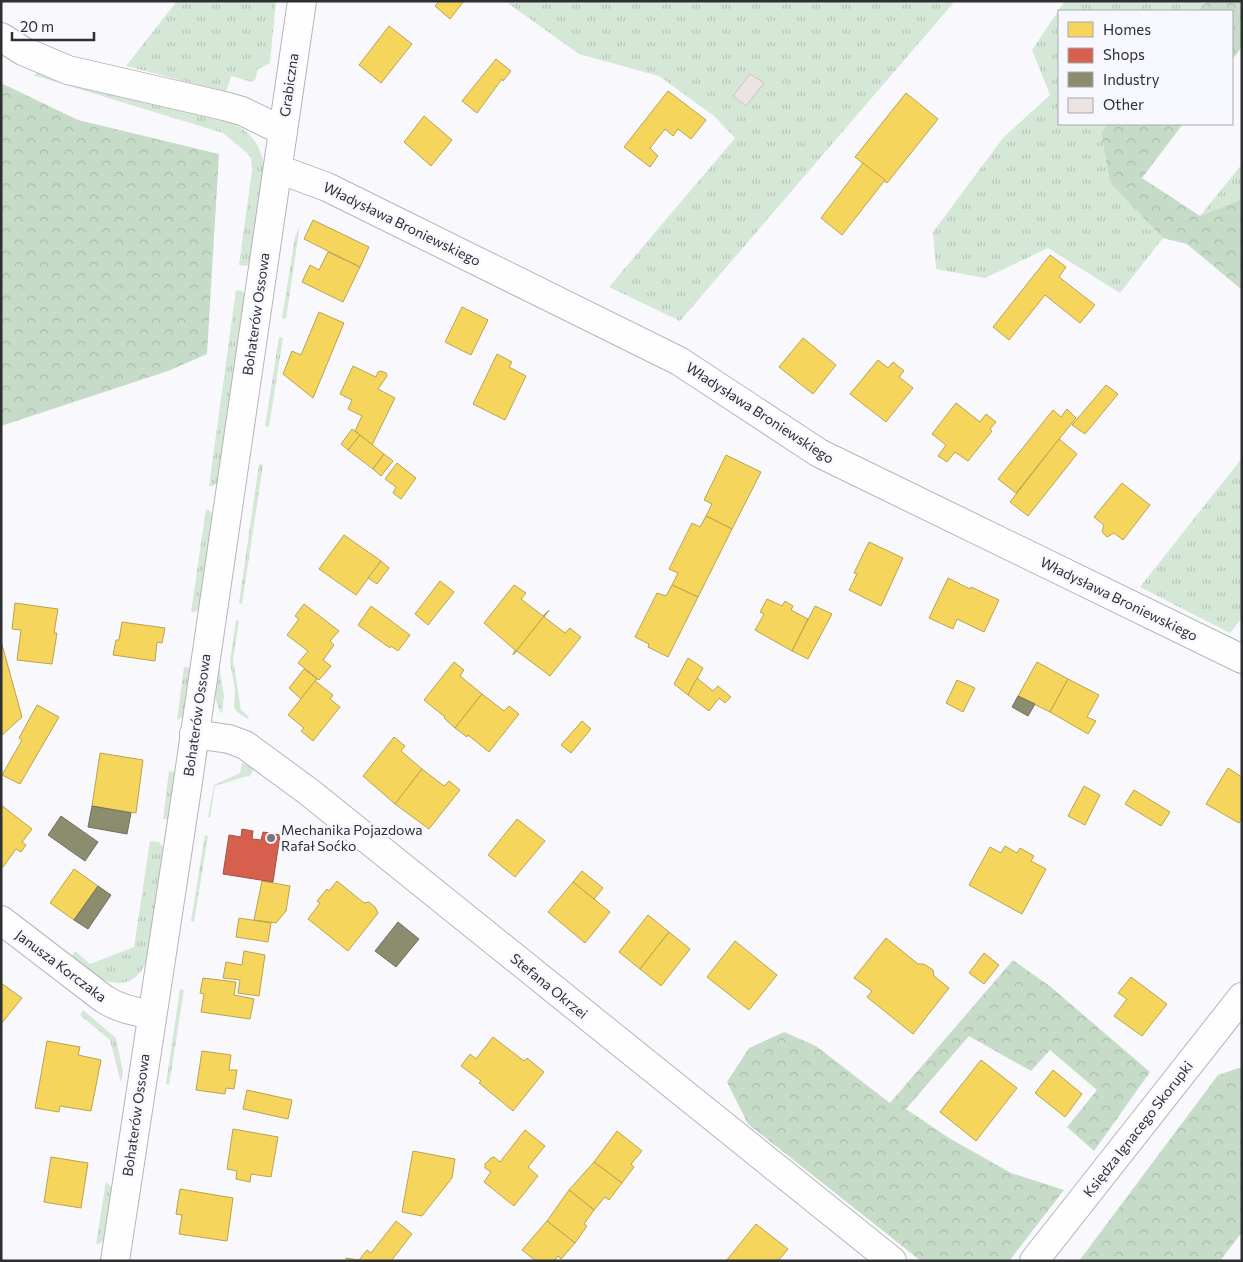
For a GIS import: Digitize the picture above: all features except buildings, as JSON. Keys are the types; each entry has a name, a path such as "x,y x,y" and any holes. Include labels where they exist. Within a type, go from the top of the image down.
{"street":[{"name":"Grabiczna","path":"278,169 302,1"},
{"path":"1,37 23,51 68,70 242,111 283,130"},
{"name":"Władysława Broniewskiego","path":"278,169 327,186 679,361 819,453 1242,659"},
{"name":"Bohaterów Ossowa","path":"115,1261 278,169"},
{"name":"Stefana Okrzei","path":"194,734 229,739 245,745 309,792 892,1261"},
{"name":"Janusza Korczaka","path":"1,920 113,1005 151,1014"},
{"name":"Księdza Ignacego Skorupki","path":"1034,1261 1242,997"}],"green space":[{"path":"177,1 276,1 270,63 258,69 255,80 252,82 231,76 226,92 126,66"},
{"path":"505,1 955,1 680,321 609,287 735,138 714,116 659,76 579,54"},
{"path":"1065,1 1208,1 1198,10 1059,10"},
{"path":"1208,1 1242,1 1242,47 1233,59 1233,10 1198,10"},
{"path":"1058,11 1058,125 1106,125 1101,133 1110,183 1163,238 1120,293 1048,248 985,278 936,269 933,232 1003,138 1050,95 1032,50"},
{"path":"43,70 227,121 249,134 258,145 265,169 253,261 246,266 239,265 252,170 251,158 247,153 223,133 33,75"},
{"path":"1,83 78,120 219,154 207,354 168,371 1,426"},
{"path":"1106,125 1182,125 1142,178 1200,216 1242,199 1242,290 1187,244 1163,238 1110,183 1101,133"},
{"path":"1242,164 1242,199 1200,216"},
{"path":"300,225 286,319 282,318 295,237"},
{"path":"236,290 242,291 247,298 220,481 213,486 209,486"},
{"path":"279,337 283,338 269,427 265,426"},
{"path":"1242,458 1242,618 1230,633 1140,587"},
{"path":"259,464 263,465 242,604 239,603"},
{"path":"206,509 215,517 201,608 191,612"},
{"path":"236,620 239,621 233,659 241,710 249,717 248,719 237,712 234,707 235,691 230,661"},
{"path":"217,659 220,659 224,696 222,714 215,694"},
{"path":"184,667 193,668 185,716 177,720"},
{"path":"242,763 255,768 249,777 215,786 210,818 208,817 214,785 240,773"},
{"path":"169,771 178,773 170,819 163,819"},
{"path":"205,835 208,836 194,922 191,921"},
{"path":"150,841 159,842 165,849 148,957 142,970 134,978 125,982 115,983 104,980 73,964 72,956 75,951 90,964 134,947"},
{"path":"1013,960 1051,987 1150,1072 1094,1151 1067,1127 1097,1090 1050,1050 1031,1071 969,1036 906,1109 949,1138 1011,1173 1064,1190 1009,1261 921,1261 748,1124 727,1082 749,1048 784,1032 816,1046 890,1103"},
{"path":"180,989 184,990 169,1085 166,1084"},
{"path":"83,1010 116,1038 123,1072 121,1083 110,1040 80,1015"},
{"path":"1242,1067 1242,1232 1220,1261 1079,1261 1218,1075"},
{"path":"106,1181 114,1191 106,1239 96,1244"}],"place":[{"name":"Mechanika Pojazdowa Rafał Soćko","path":"271,838"}]}
